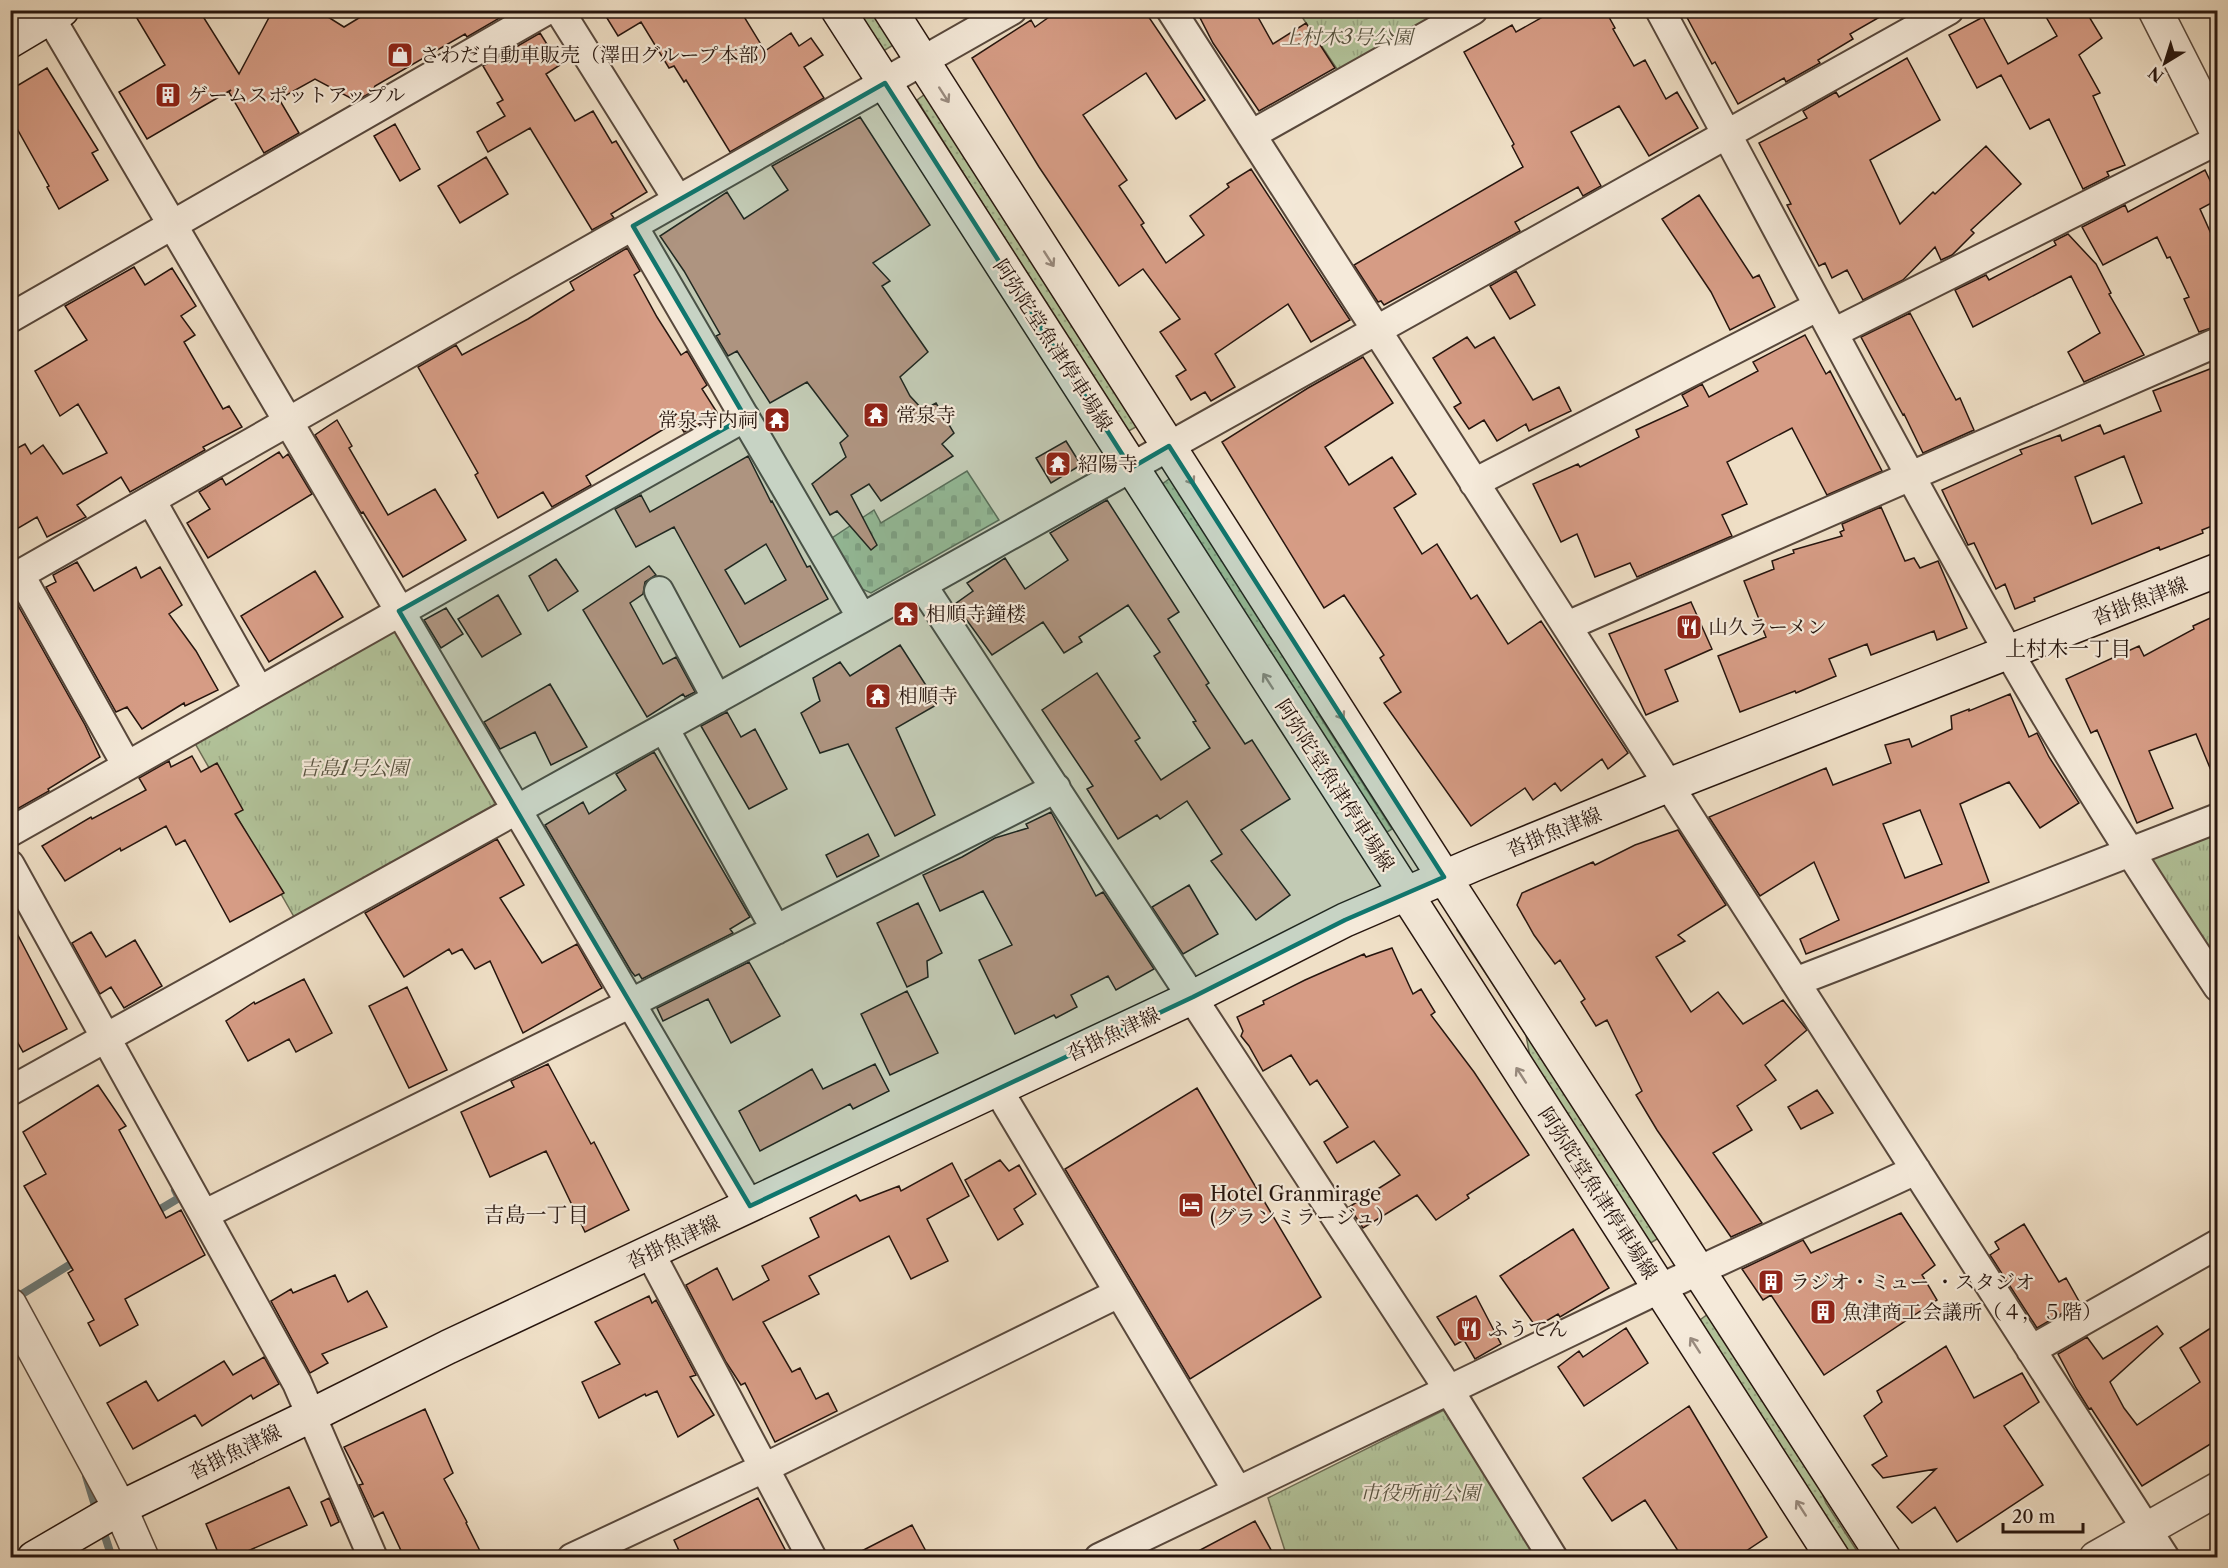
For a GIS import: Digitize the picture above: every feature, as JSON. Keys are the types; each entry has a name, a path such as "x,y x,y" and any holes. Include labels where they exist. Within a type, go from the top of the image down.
{"main road":[{"name":"阿弥陀堂魚津停車場線","path":"838,10 1833,1557"},
{"path":"890,10 1444,877 1884,1557"},
{"path":"2156,10 2216,127"},
{"path":"10,40 49,13"},
{"name":"沓掛魚津線","path":"34,1557 120,1508 448,1347 1193,997 1345,920 1669,785 2217,570"},
{"path":"10,1305 120,1508 142,1557"},
{"path":"2096,1557 2217,1489"}],"street":[{"path":"10,318 547,10"},
{"path":"559,10 678,200"},
{"path":"127,766 15,577 1012,10"},
{"path":"1171,10 2165,1557"},
{"path":"1251,135 1473,10"},
{"path":"1660,10 1817,307 2009,652 2130,853 2217,987"},
{"path":"10,1091 922,585 1950,10"},
{"path":"49,13 750,1206"},
{"path":"1833,333 2216,127"},
{"path":"633,226 862,618"},
{"path":"1474,483 1817,307"},
{"path":"1566,626 2217,342"},
{"path":"10,832 745,417"},
{"path":"151,500 259,690"},
{"path":"922,585 1449,1390 1553,1557"},
{"path":"659,591 717,699"},
{"path":"664,728 776,930"},
{"path":"205,1214 631,1003 1056,788"},
{"path":"1795,982 2217,818"},
{"path":"10,865 297,1383 373,1557"},
{"path":"997,1088 1237,1490"},
{"path":"1099,1557 1698,1270 1916,1170"},
{"path":"2031,1350 2217,1244"},
{"path":"650,1253 812,1557"},
{"path":"572,1557 766,1467 1119,1293"}],"highlighted area":[{"path":"885,83 1131,468 1169,446 1444,877 1345,920 1193,997 750,1206 399,611 745,417 633,226"}],"green space":[{"path":"853,11 874,11 895,44 880,53"},
{"name":"上村木3号公園","path":"1298,11 1448,11 1339,72"},
{"path":"928,92 1141,424 1127,432 917,100"},
{"path":"967,471 999,520 871,593 862,589 832,538 874,510 881,523"},
{"path":"1173,476 1302,672 1317,712 1392,829 1384,834 1161,485"},
{"name":"吉島1号公園","path":"399,611 516,809 301,929 188,731"},
{"path":"2217,818 2217,987 2130,853"},
{"path":"1464,925 1662,1236 1649,1244 1531,1063 1526,1035 1457,930"},
{"path":"1712,1311 1811,1466 1826,1503 1861,1557 1850,1557 1700,1320"},
{"name":"市役所前公園","path":"1444,1410 1536,1557 1287,1557 1268,1498"}],"building":[{"path":"132,10 199,10 239,74 273,10 317,10 344,27 372,10 513,10 467,37 465,34 375,86 372,92 356,101 315,79 279,99 299,133 264,153 229,92 231,90 147,139 119,92 165,65"},
{"path":"602,10 740,10 765,51 791,33 799,46 811,38 823,55 804,67 824,98 730,152 686,80 684,82 674,66 669,68 641,22 618,36"},
{"path":"1059,10 1144,10 1205,100 1176,119 1146,73 1083,115 1127,180 1119,186 1144,223 1141,225 1166,263 1204,235 1190,216 1229,187 1227,184 1251,169 1350,320 1311,342 1288,304 1215,354 1235,387 1211,401 1205,392 1191,400 1176,376 1186,370 1160,332 1180,319 1143,269 1119,286 1039,167 972,58 1031,20 1035,27"},
{"path":"1196,10 1254,10 1273,44 1306,23 1335,68 1259,111 1213,43"},
{"path":"1555,10 1605,10 1634,66 1645,60 1666,99 1677,92 1698,128 1649,156 1619,106 1571,132 1601,186 1583,196 1578,187 1515,222 1520,231 1384,305 1381,301 1378,302 1354,265 1523,167 1512,146 1514,144 1464,52 1512,25 1516,32"},
{"path":"1683,10 1892,10 1850,34 1853,39 1818,60 1820,63 1786,82 1784,78 1738,104 1715,62 1712,64"},
{"path":"2042,10 2085,10 2102,38 2079,55 2100,93 2093,96 2125,165 2107,172 2109,176 2083,189 2049,119 2030,129 2001,75 1977,88 1949,35 1983,17 2008,64 2057,36"},
{"path":"540,33 560,65 546,74 575,121 593,111 612,143 616,141 647,192 611,214 614,218 592,230 530,128 488,152 477,132 505,116 497,103 503,100 483,66"},
{"path":"1907,58 1940,120 1870,160 1900,224 1986,146 2021,184 1971,230 1974,233 1952,255 1941,260 1935,247 1903,280 1863,300 1847,270 1832,278 1825,263 1819,266 1787,205 1791,204 1759,143 1807,118 1803,111 1836,92 1839,97"},
{"path":"47,68 98,150 92,153 108,180 59,209 47,187 49,186 10,116 10,90"},
{"path":"860,117 930,225 873,263 890,281 882,286 928,352 900,377 910,396 923,410 936,403 954,433 942,444 953,456 881,501 869,484 851,495 877,545 871,550 837,511 830,515 812,484 846,457 840,443 848,436 807,382 770,403 737,351 728,356 716,336 720,334 684,271 660,236 727,192 744,219 788,190 772,166"},
{"path":"395,124 420,169 400,181 374,136"},
{"path":"486,157 508,194 460,223 438,186"},
{"path":"2205,170 2217,195 2217,200 2200,209 2217,247 2217,326 2199,332 2184,299 2189,297 2170,257 2167,258 2157,237 2103,265 2082,227 2125,205 2128,212"},
{"path":"1699,195 1753,278 1759,275 1775,307 1730,330 1711,292 1662,219"},
{"path":"2068,234 2096,264 2111,293 2109,294 2144,355 2084,382 2068,352 2100,333 2071,276 1973,327 1955,290 1986,275 1989,280 2056,245 2054,241"},
{"path":"627,248 640,271 634,275 657,317 681,355 687,351 707,385 702,389 718,414 684,432 677,421 586,476 591,485 552,507 543,492 498,518 475,475 478,473 418,367 456,345 462,355 528,319 574,290 570,282"},
{"path":"134,267 145,285 172,268 196,306 181,316 195,335 184,342 223,409 229,406 242,427 203,447 205,450 130,492 121,477 77,505 86,517 47,537 37,517 10,533 10,452 25,444 31,454 43,445 63,474 107,453 78,404 60,416 35,371 87,340 65,306"},
{"path":"1516,271 1535,305 1510,319 1490,286"},
{"path":"1910,313 1956,400 1960,398 1974,430 1923,453 1861,337"},
{"path":"1805,335 1826,374 1830,371 1882,471 1827,495 1792,428 1727,462 1747,504 1722,515 1732,536 1637,577 1630,563 1595,577 1577,534 1561,542 1533,484 1578,464 1580,467 1639,437 1636,430 1688,406 1682,395 1702,384 1709,397 1758,371 1753,362"},
{"path":"1467,337 1475,348 1494,337 1533,400 1559,387 1571,411 1529,431 1526,424 1497,441 1484,420 1469,429 1454,407 1461,403 1433,358"},
{"path":"1363,357 1393,403 1325,447 1349,485 1392,457 1416,494 1394,508 1422,554 1437,544 1471,599 1477,595 1508,644 1541,621 1628,753 1608,769 1602,759 1561,791 1555,783 1533,800 1525,788 1471,826 1384,703 1401,692 1380,658 1384,655 1344,595 1324,608 1222,442 1308,388"},
{"path":"2217,360 2217,524 2202,530 2203,533 2160,550 2159,547 2034,598 2035,601 2015,609 2005,584 1996,589 1974,543 1968,545 1942,490 2022,454 2020,450 2060,435 2062,441 2100,425 2104,434 2161,411 2153,391 2215,367 2213,362","holes":["2124,456 2142,503 2092,524 2075,477"]},
{"path":"337,420 352,446 349,448 388,515 435,489 466,540 403,577 363,512 361,513 315,435"},
{"path":"1066,441 1081,465 1051,483 1036,458"},
{"path":"279,452 283,458 288,454 312,494 208,558 187,523 210,509 199,492 222,478 226,485"},
{"path":"748,456 807,567 810,566 828,599 740,647 674,527 636,547 615,509 641,495 650,512","holes":["766,544 786,580 745,604 725,570"]},
{"path":"1107,500 1179,612 1168,619 1209,683 1206,685 1245,744 1252,740 1290,799 1241,830 1290,895 1256,920 1211,861 1222,854 1187,801 1160,819 1157,815 1118,839 1087,789 1093,786 1042,710 1097,673 1140,738 1135,741 1161,780 1210,748 1193,722 1196,721 1154,656 1160,652 1128,605 1079,637 1082,642 1064,653 1043,622 992,655 955,604 973,591 967,583 1005,558 1025,589 1068,560 1050,533"},
{"path":"1881,507 1905,561 1914,558 1920,568 1938,561 1967,628 1937,640 1934,631 1871,655 1867,644 1829,659 1836,676 1796,693 1795,691 1740,712 1718,656 1766,637 1744,581 1774,569 1772,561 1794,553 1793,550 1842,536 1840,532 1844,530 1842,524"},
{"path":"556,559 578,591 548,611 529,576"},
{"path":"77,562 94,591 136,567 141,578 160,567 182,605 169,614 196,651 218,690 185,706 184,703 142,729 127,707 116,712 46,587 56,582 53,575"},
{"path":"649,566 656,575 645,582 643,594 630,603 663,664 676,657 695,692 685,697 683,694 647,717 583,610"},
{"path":"315,571 343,617 269,662 241,616"},
{"path":"498,595 521,634 482,657 458,619"},
{"path":"16,602 85,725 100,757 48,789 49,791 10,813 10,606"},
{"path":"1691,602 1712,649 1665,670 1678,701 1646,715 1609,634"},
{"path":"446,608 463,634 441,648 424,620"},
{"path":"2217,615 2217,785 2196,734 2149,751 2173,808 2137,823 2097,730 2091,733 2066,679 2139,646 2144,656 2194,629 2193,626"},
{"path":"900,645 938,704 896,728 935,815 895,836 848,744 820,753 801,713 820,701 813,678 840,662 850,676"},
{"path":"550,684 587,747 551,765 535,732 500,749 484,722"},
{"path":"2010,694 2029,737 2037,733 2049,757 2079,803 2040,828 2009,782 1960,804 1989,882 1806,954 1800,939 1839,920 1814,862 1760,896 1709,817 1826,768 1833,785 1891,763 1885,745 1909,739 1912,747 1952,729 1951,716 1969,709 1969,711","holes":["1920,810 1942,864 1905,878 1883,824"]},
{"path":"727,712 741,737 755,729 787,789 749,809 701,726"},
{"path":"654,752 750,917 730,929 733,933 642,979 639,974 635,976 631,971 545,825 583,802 589,814 626,790 616,774"},
{"path":"192,756 201,772 217,763 243,810 235,814 284,893 230,922 185,840 176,845 166,826 121,851 120,848 65,881 42,846 91,817 92,819 146,790 139,778 169,761 171,767"},
{"path":"1051,812 1096,896 1103,892 1154,969 1116,990 1108,976 1071,995 1077,1007 1056,1018 1054,1015 1015,1034 979,960 1012,945 983,891 940,911 923,875 962,857 995,838 1028,828 1026,824"},
{"path":"1678,830 1726,905 1678,935 1685,941 1656,957 1691,1012 1718,992 1743,1024 1783,1000 1807,1030 1765,1065 1776,1080 1737,1106 1752,1130 1713,1153 1762,1223 1731,1237 1657,1130 1636,1095 1642,1091 1607,1020 1596,1026 1581,1002 1585,999 1560,960 1555,964 1534,935 1517,905 1522,893 1593,862 1595,865 1635,845"},
{"path":"868,834 879,856 837,877 826,855"},
{"path":"497,839 524,885 500,898 542,963 577,944 602,988 523,1033 490,961 475,969 462,949 452,954 449,949 404,977 365,913"},
{"path":"1189,885 1218,934 1183,954 1152,907"},
{"path":"918,903 942,953 927,961 928,977 907,987 877,923"},
{"path":"10,920 67,1029 23,1052 10,1029"},
{"path":"91,932 106,957 135,940 162,986 124,1008 111,987 100,994 72,943"},
{"path":"1392,948 1413,994 1421,989 1435,1012 1431,1015 1474,1072 1529,1155 1467,1195 1469,1198 1436,1220 1417,1195 1363,1228 1349,1207 1400,1175 1374,1141 1337,1163 1324,1142 1348,1127 1317,1080 1310,1085 1291,1055 1263,1071 1241,1036 1243,1031 1237,1017 1305,980 1364,954 1366,957"},
{"path":"749,962 780,1016 731,1043 708,999 663,1021 657,1008"},
{"path":"304,979 332,1033 296,1052 289,1039 248,1061 226,1021 254,1002 255,1004"},
{"path":"407,987 447,1070 409,1088 369,1006"},
{"path":"907,991 938,1053 890,1075 861,1014"},
{"path":"548,1064 591,1144 594,1142 629,1210 585,1232 546,1151 490,1177 461,1112 514,1087 511,1081"},
{"path":"875,1064 889,1091 853,1109 850,1104 760,1151 739,1111 812,1069 823,1089"},
{"path":"98,1085 126,1126 119,1130 166,1218 181,1210 205,1255 125,1299 138,1325 100,1346 88,1323 94,1320 68,1273 73,1270 24,1186 46,1174 23,1132"},
{"path":"1197,1088 1321,1297 1190,1379 1065,1169"},
{"path":"1817,1090 1833,1113 1801,1129 1788,1107"},
{"path":"1000,1160 1009,1171 1019,1165 1036,1194 1014,1209 1023,1224 998,1240 965,1180"},
{"path":"952,1163 969,1196 927,1219 948,1261 911,1279 889,1236 809,1276 819,1294 763,1322 792,1372 800,1368 816,1399 828,1393 837,1411 775,1442 745,1383 741,1385 726,1362 686,1285 717,1268 733,1300 769,1280 762,1266 819,1237 810,1218 856,1195 860,1201 899,1186 901,1191"},
{"name":"魚津商工会議所（４，５階）","path":"1901,1213 1935,1265 1922,1275 1937,1300 1824,1375 1771,1295 1763,1300 1742,1269 1803,1240 1811,1253"},
{"path":"2024,1224 2059,1282 2066,1278 2080,1303 2037,1328 1990,1255 1999,1249 1995,1242"},
{"path":"1573,1229 1609,1288 1560,1317 1558,1314 1536,1327 1500,1276"},
{"path":"335,1275 348,1302 367,1291 387,1327 322,1354 328,1363 310,1373 271,1301 291,1289 293,1293"},
{"path":"649,1296 652,1303 656,1300 696,1375 690,1377 714,1415 678,1437 657,1391 646,1396 645,1394 599,1418 582,1382 620,1364 595,1322"},
{"name":"ふうてん","path":"1476,1296 1501,1344 1475,1359 1464,1340 1455,1345 1437,1317"},
{"path":"2217,1324 2217,1440 2142,1486 2091,1408 2089,1409 2058,1354 2087,1337 2103,1359 2157,1326 2163,1334 2110,1382 2124,1408 2137,1425 2200,1382 2180,1348"},
{"path":"1626,1328 1648,1363 1584,1406 1558,1367 1579,1351 1583,1357"},
{"path":"1946,1346 1974,1398 2022,1373 2039,1402 2004,1426 2043,1485 1957,1542 1935,1507 1912,1523 1897,1507 1936,1469 1883,1478 1872,1465 1887,1456 1864,1416 1882,1402 1877,1391"},
{"path":"264,1357 279,1384 253,1399 251,1395 202,1426 195,1415 133,1449 107,1403 146,1381 158,1401 224,1361 233,1375"},
{"path":"1689,1406 1767,1537 1737,1557 1701,1557 1698,1553 1682,1557 1645,1500 1612,1521 1583,1478"},
{"path":"425,1409 453,1473 444,1479 483,1557 404,1557 383,1512 374,1517 359,1485 363,1484 344,1447"},
{"path":"289,1487 307,1525 234,1557 220,1557 206,1524"},
{"path":"329,1498 339,1522 331,1526 321,1502"},
{"path":"758,1498 789,1557 682,1557 674,1540"},
{"path":"1255,1521 1275,1557 1187,1557"},
{"path":"912,1525 929,1557 850,1557"}],"waterway":[{"path":"152,1214 179,1198 175,1190"},
{"path":"14,1299 79,1259"},
{"path":"86,1476 97,1512"},
{"path":"102,1527 112,1558"}],"place":[{"name":"さわだ自動車販売（澤田グループ本部）","path":"400,55"},
{"name":"ゲームスポットアップル","path":"168,95"},
{"name":"常泉寺","path":"876,415"},
{"name":"常泉寺内祠","path":"777,420"},
{"name":"紹陽寺","path":"1058,464"},
{"name":"相順寺鐘楼","path":"906,614"},
{"name":"山久ラーメン","path":"1689,627"},
{"name":"相順寺","path":"878,696"},
{"name":"Hotel Granmirage (グランミラージュ）","path":"1191,1205"},
{"name":"ラジオ・ミュー ・スタジオ","path":"1771,1282"},
{"name":"魚津商工会議所（４，５階）","path":"1823,1312"},
{"name":"ふうてん","path":"1469,1329"}],"district":[{"name":"上村木一丁目","path":"2068,648"},
{"name":"吉島一丁目","path":"536,1214"}]}
